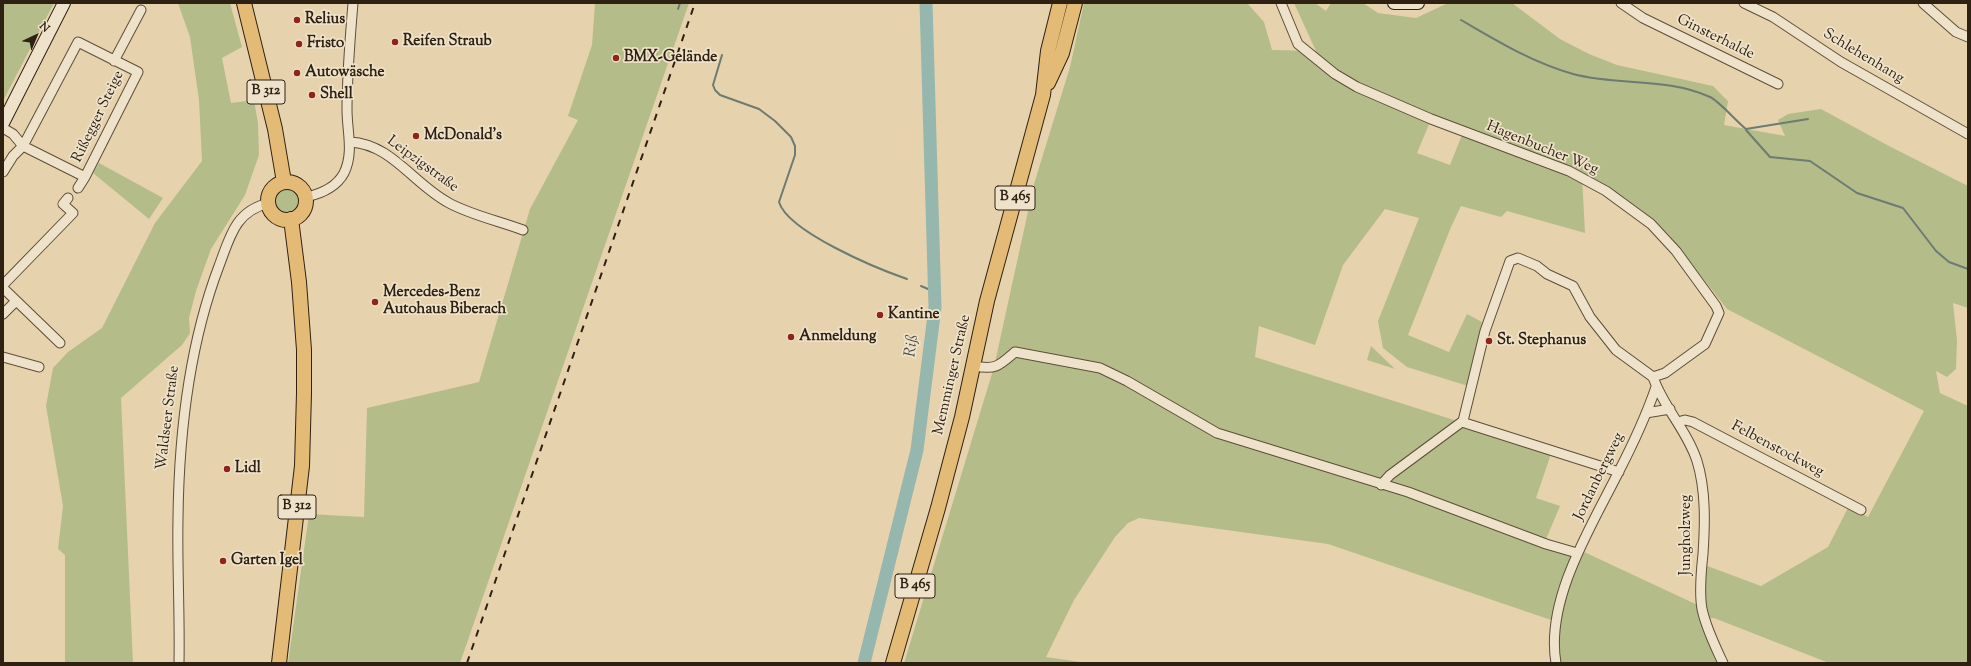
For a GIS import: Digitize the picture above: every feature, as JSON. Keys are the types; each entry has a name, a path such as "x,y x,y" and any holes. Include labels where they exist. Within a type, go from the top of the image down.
{"main road":[{"name":"B 312","path":"244,3 275,129 284,182"},
{"name":"Memminger Straße","path":"893,663 938,508 974,366 987,301 1043,95 1048,51 1060,3"},
{"name":"Memminger Straße","path":"1043,95 1062,53 1075,3"},
{"path":"284,182 296,184 301,187 306,198 304,211 299,216 291,219 281,219 276,216 271,211 268,203 270,193 273,188 284,182"},
{"name":"B 312","path":"279,663 302,466 304,394 304,350 299,282 291,219"}],"street":[{"path":"3,122 64,3"},
{"path":"306,198 326,190 339,180 344,173 349,158 350,142 347,111 353,3"},
{"name":"Hagenbucher Weg","path":"1280,3 1298,44 1335,74 1357,87 1431,119 1569,172 1606,191 1651,224 1676,251 1716,306 1719,313 1705,344 1665,373 1653,377"},
{"path":"1394,3 1418,3"},
{"name":"Ginsterhalde","path":"1621,3 1650,21 1778,84"},
{"name":"Schlehenhang","path":"1744,3 1773,17 1841,62 1968,134"},
{"path":"1923,3 1956,32 1968,37"},
{"name":"Rißegger Steige","path":"114,61 141,10"},
{"name":"Rißegger Steige","path":"3,128 13,134 23,146 85,177 138,72 78,42 23,146 13,156 3,172"},
{"name":"Leipzigstraße","path":"350,142 361,142 380,150 398,162 422,185 450,204 523,230"},
{"path":"78,188 85,177"},
{"path":"3,285 73,213 63,204 68,198"},
{"name":"Waldseer Straße","path":"179,663 180,614 178,518 180,458 196,341 206,305 231,233 239,220 247,212 268,203"},
{"path":"1381,485 1390,475 1463,421 1485,331 1510,261 1515,258 1537,266 1547,274 1573,286 1590,317 1616,350 1653,377"},
{"path":"3,288 60,343"},
{"path":"3,314 16,301"},
{"path":"974,366 992,369 1000,366 1015,352 1100,368 1126,381 1217,433 1381,485 1408,492 1546,544 1577,554"},
{"path":"3,357 40,367"},
{"name":"Jungholzweg","path":"1653,377 1656,387 1678,422 1697,461 1704,506 1701,582 1702,608 1710,634 1723,663"},
{"name":"Jordanbergweg","path":"1556,663 1554,642 1555,623 1577,554 1619,472 1646,413 1656,387"},
{"path":"1646,413 1670,409"},
{"name":"Felbenstockweg","path":"1678,422 1685,420 1693,422 1861,510"},
{"path":"1463,421 1465,423 1619,472"}],"green space":[{"path":"3,3 54,3 3,101"},
{"path":"178,3 230,3 242,47 222,58 231,103 254,100 258,123 259,155 245,195 211,249 196,291 189,318 190,333 182,345 121,398 133,663 65,663 65,555 58,549 63,506 46,406 53,368 68,352 102,328 155,223 202,161 199,100 190,37"},
{"path":"595,3 689,3 460,663 288,663 309,514 364,517 367,408 479,382 530,209 578,120 568,116 592,45"},
{"path":"1084,3 1247,3 1264,22 1272,50 1316,51 1294,3 1315,3 1326,11 1331,3 1363,3 1378,13 1416,18 1448,3 1512,3 1560,39 1589,54 1617,65 1713,86 1728,101 1724,125 1785,136 1778,120 1788,114 1821,109 1889,146 1968,186 1968,308 1953,303 1957,341 1956,369 1947,377 1936,371 1940,393 1968,406 1968,663 1829,663 1714,618 1703,619 1719,663 1558,663 1558,635 1561,624 1554,621 1328,544 1139,518 1128,523 1115,537 1074,600 1046,657 1087,663 904,663 994,367 1034,184 1070,67","holes":["1430,122 1462,135 1450,165 1417,153","1582,176 1642,213 1668,234 1727,309 1924,411 1868,517 1849,506 1828,547 1761,586 1702,564 1704,608 1582,551 1544,544 1560,506 1536,498 1552,451 1255,357 1259,326 1315,345 1343,265 1385,209 1419,218 1378,321 1383,348 1407,367 1468,386 1482,322 1467,314 1449,352 1408,335 1451,227 1461,206 1501,217 1507,211 1585,233"]},
{"path":"99,163 163,198 149,219 93,173"},
{"path":"287,187 297,191 301,201 297,211 287,215 277,211 273,201 277,191"},
{"path":"1371,346 1395,369 1367,360"}],"waterway":[{"path":"678,9 680,3"},
{"name":"Riß","path":"864,663 917,450 935,307 926,3"},
{"path":"1461,20 1529,58 1573,74 1590,78 1677,87 1710,97 1746,129 1808,119"},
{"path":"722,55 713,85 715,90 720,95 759,109 775,121 791,137 795,146 795,155 779,202 786,214 816,237 836,248 876,267 907,279"},
{"path":"1746,130 1770,157 1810,161 1857,193 1903,208 1936,251 1949,262 1968,269"},
{"path":"921,286 935,292"}],"railway":[{"path":"467,663 695,3"}],"place":[{"name":"Relius","path":"297,20"},
{"name":"Reifen Straub","path":"395,42"},
{"name":"Fristo","path":"299,44"},
{"name":"BMX-Gelände","path":"616,58"},
{"name":"Autowäsche","path":"297,73"},
{"name":"Shell","path":"312,95"},
{"name":"McDonald's","path":"416,136"},
{"name":"Mercedes-Benz Autohaus Biberach","path":"375,302"},
{"name":"Kantine","path":"880,315"},
{"name":"Anmeldung","path":"791,337"},
{"name":"St. Stephanus","path":"1489,341"},
{"name":"Lidl","path":"227,469"},
{"name":"Garten Igel","path":"223,561"}]}
